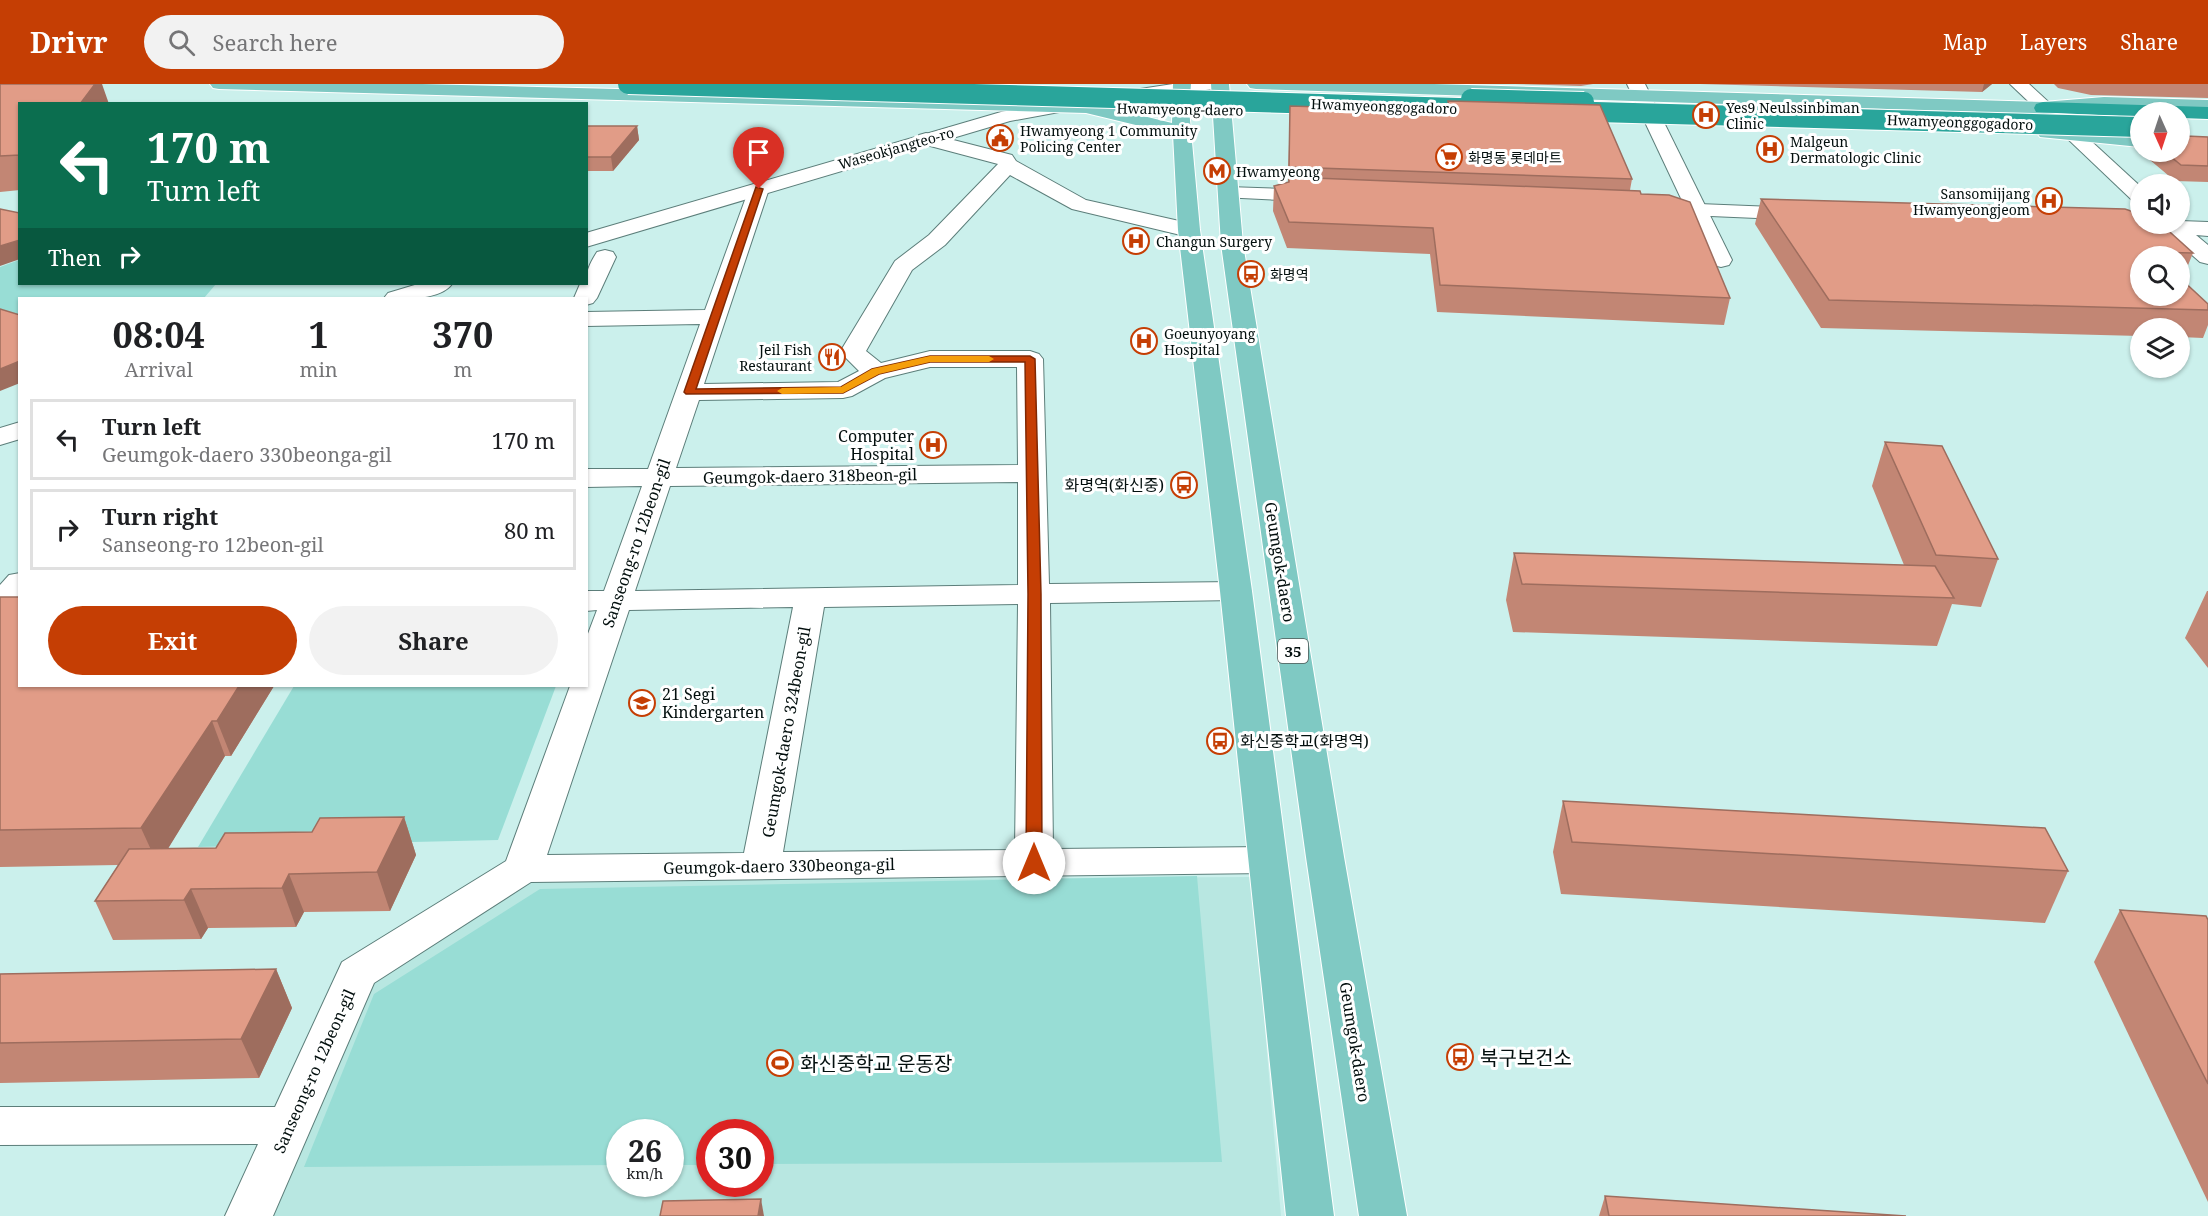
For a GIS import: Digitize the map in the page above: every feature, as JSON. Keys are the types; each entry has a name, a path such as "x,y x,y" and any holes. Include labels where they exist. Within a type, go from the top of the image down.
{"highway":[{"name":"Hwamyeonggogadoro","path":"628,84 2130,119"},
{"name":"Hwamyeonggogadoro","path":"965,84 2130,119"},
{"path":"2043,108 2130,118"},
{"path":"2190,115 2208,113"},
{"path":"2190,119 2208,120"},
{"path":"2190,128 2208,129"},
{"path":"2070,134 2130,135"}],"main road":[{"path":"219,84 1052,107"},
{"path":"453,84 509,92"},
{"name":"Hwamyeong-daero","path":"1256,84 1639,90 2043,108 2104,103 2208,106"},
{"name":"Hwamyeong-daero","path":"1052,107 1181,103 1218,92 1655,121 2070,134 2130,140"},
{"name":"Geumgok-daero","path":"1218,92 1232,244 1316,799 1383,1216"},
{"path":"1181,103 1189,230 1236,591 1310,1216"}],"street":[{"path":"2019,84 2130,188"},
{"path":"1639,90 1699,210 1721,260"},
{"name":"Waseokjangteo-ro","path":"588,239 926,139 1052,107 1181,103 1218,92"},
{"path":"926,139 1005,159 1008,165 1079,205 1189,230"},
{"path":"876,372 853,352 903,266 937,240 1008,165"},
{"name":"Sanseong-ro 12beon-gil","path":"588,646 601,601 659,478 759,189"},
{"path":"1228,193 1334,197"},
{"path":"1628,207 1818,214"},
{"path":"2103,225 2130,225"},
{"path":"2190,227 2208,229"},
{"path":"2182,234 2208,257"},
{"path":"585,297 605,257"},
{"path":"399,297 437,285"},
{"path":"588,319 714,317"},
{"path":"690,392 843,390 876,372 930,359 1030,359 1034,594 1034,863"},
{"path":"0,436 18,431"},
{"name":"Geumgok-daero 318beon-gil","path":"588,478 1033,473"},
{"path":"0,603 18,584"},
{"path":"601,601 1236,591"},
{"name":"Geumgok-daero 324beon-gil","path":"761,866 810,598"},
{"path":"0,603 18,603"},
{"name":"Sanseong-ro 12beon-gil","path":"249,1216 357,973 523,869 576,687"},
{"name":"Geumgok-daero 330beonga-gil","path":"523,869 1268,860"},
{"path":"0,1126 290,1125"}],"shaded area":[{"path":"18,260 18,285 215,285 205,297 18,297 18,318 0,312 0,267"},
{"path":"293,687 556,687 498,840 198,847"},
{"name":"화신중학교 운동장","path":"1197,876 1222,1162 774,1164 774,1119 696,1119 696,1165 684,1165 684,1119 606,1119 606,1165 304,1167 374,994 540,889"},
{"name":"화신중학교 운동장","path":"1252,877 1281,1216 271,1216 367,982 522,881"}],"building":[{"path":"0,84 95,84 82,102 18,102 18,155 0,156"},
{"name":"화명동 롯데마트","path":"1448,101 1600,105 1632,179 1289,167 1290,106 1450,111"},
{"path":"588,126 637,126 611,157 588,157"},
{"path":"2190,136 2208,137 2208,166 2181,165 2177,162 2190,162"},
{"path":"1289,177 1640,191 1641,194 1669,195 1690,202 1730,298 1440,285 1433,228 1289,222 1274,186 1289,182"},
{"path":"1761,199 2125,209 2130,211 2130,234 2172,234 2185,246 2130,246 2130,306 2190,306 2190,287 2208,304 2208,310 1829,300"},
{"path":"0,209 18,213 18,241 0,246"},
{"path":"0,309 18,314 18,362 0,369"},
{"path":"1885,442 1942,446 1998,559 1936,555"},
{"path":"1514,553 1935,566 1954,598 1522,584"},
{"path":"0,597 18,597 18,687 238,687 217,721 212,721 141,828 0,830"},
{"path":"1563,801 2045,828 2068,871 1572,842"},
{"path":"404,817 377,872 289,874 282,888 191,889 184,900 95,901 129,849 216,848 225,833 312,832 320,818"},
{"path":"2120,910 2206,916 2208,920 2208,1084"},
{"path":"276,969 241,1039 0,1043 0,974"},
{"path":"1605,1196 1906,1216 1609,1216"},
{"path":"761,1199 758,1216 660,1216 663,1201"}],"slow traffic":[{"path":"782,391 843,390 876,372 930,359 989,359"}],"place":[{"name":"Yes9 Neulssinbiman Clinic","path":"1706,115"},
{"name":"Hwamyeong 1 Community Policing Center","path":"1000,138"},
{"name":"Malgeun Dermatologic Clinic","path":"1770,149"},
{"name":"화명동 롯데마트","path":"1449,157"},
{"name":"Hwamyeong","path":"1217,171"},
{"name":"Sansomijjang Hwamyeongjeom","path":"2049,201"},
{"name":"Changun Surgery","path":"1136,241"},
{"name":"화명역","path":"1251,274"},
{"name":"Goeunyoyang Hospital","path":"1144,341"},
{"name":"Jeil Fish Restaurant","path":"832,357"},
{"name":"Computer Hospital","path":"933,445"},
{"name":"화명역(화신중)","path":"1184,485"},
{"name":"21 Segi Kindergarten","path":"642,703"},
{"name":"화신중학교(화명역)","path":"1220,741"},
{"name":"북구보건소","path":"1460,1057"},
{"name":"화신중학교 운동장","path":"780,1063"}],"route":[{"path":"759,189 690,392 843,390 876,372 930,359 1030,359 1034,594 1034,863"}]}
